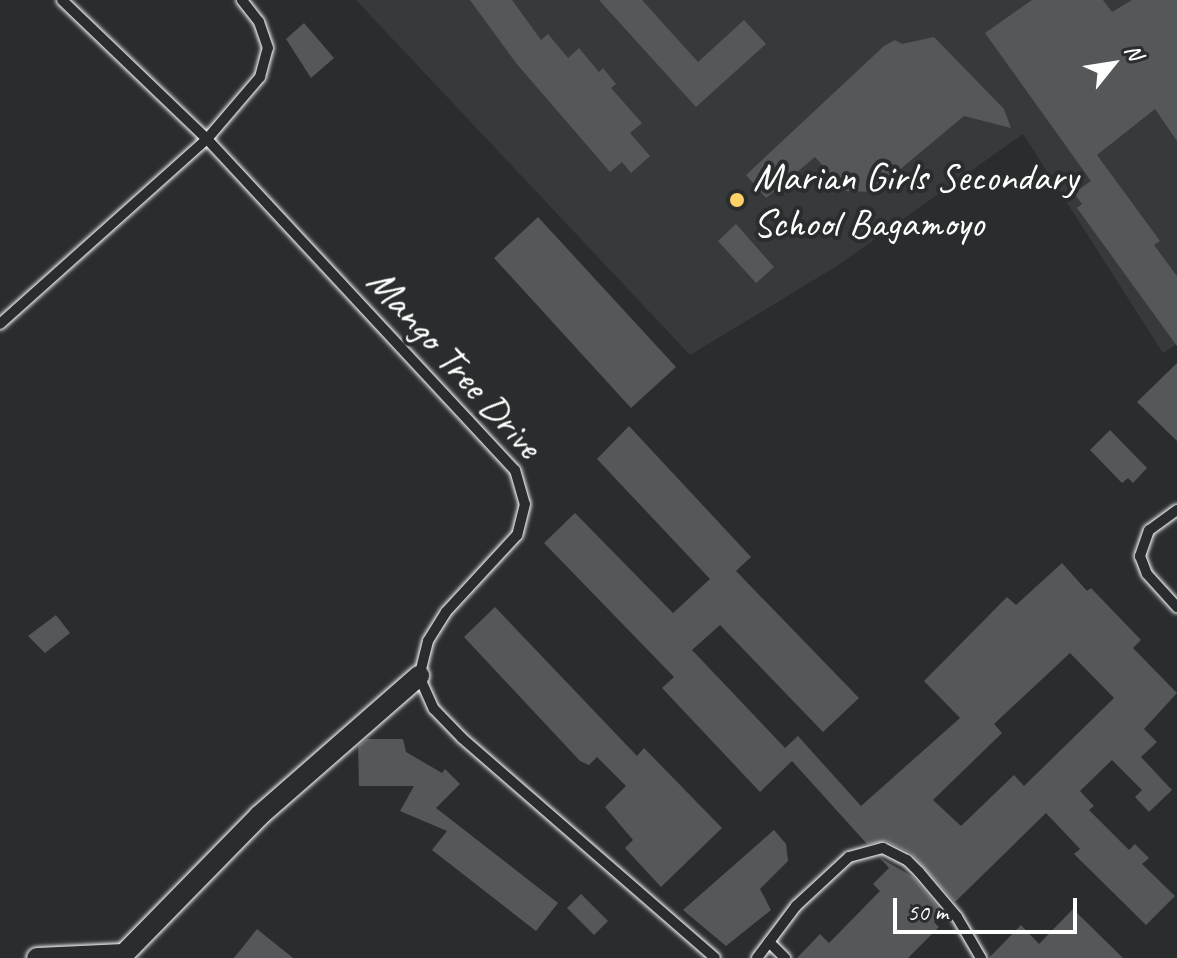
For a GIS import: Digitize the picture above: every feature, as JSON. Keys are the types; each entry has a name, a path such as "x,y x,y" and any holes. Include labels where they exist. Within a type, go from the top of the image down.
{"street":[{"path":"37,958 122,956 249,825 419,676"}],"lane":[{"name":"Mango Tree Drive","path":"62,0 207,139 515,470 523,486 525,504 517,535 446,612 428,641 419,676"},
{"path":"0,324 207,139 260,77 268,48 259,22 242,0"},
{"path":"1177,510 1149,530 1140,556 1147,574 1177,607"},
{"path":"419,676 434,709 462,738 715,958"},
{"path":"757,958 796,906 849,857 883,848 907,860 919,872 957,917 981,958"},
{"path":"769,942 785,958"}],"shaded area":[{"name":"Marian Girls Secondary School Bagamoyo","path":"356,0 1177,0 1177,344 1163,353 1023,134 837,266 690,355"}],"building":[{"path":"470,0 512,0 541,40 548,34 568,58 579,48 599,72 603,68 616,84 611,88 642,123 630,133 650,156 631,173 622,162 610,172 516,63"},
{"path":"599,0 642,0 698,62 744,20 766,44 696,107"},
{"path":"1032,0 1103,0 1112,12 1132,0 1177,0 1177,141 1155,109 1097,155 1160,241 1154,245 1177,276 1177,346 1077,208 1082,204 1074,193 1091,181 985,33"},
{"path":"304,23 334,58 311,78 286,39"},
{"path":"934,37 1004,109 1011,128 964,116 873,192 846,191 815,157 766,198 746,175 884,46 895,40 902,44"},
{"path":"538,217 676,367 631,408 494,258"},
{"path":"736,224 774,267 756,283 718,241"},
{"path":"1177,363 1177,441 1137,402"},
{"path":"629,426 751,557 736,571 859,698 823,732 720,625 692,650 785,748 798,736 861,806 960,718 924,681 1007,597 1016,605 1062,563 1087,591 1091,588 1141,640 1133,648 1177,693 1144,729 1157,742 1141,757 1172,790 1149,812 1135,797 1142,790 1112,760 1080,791 1094,806 1089,810 1129,850 1135,844 1149,858 1142,864 1175,896 1146,925 1074,854 1080,849 1046,813 955,902 911,853 886,841 867,844 792,761 760,792 662,688 674,677 544,543 575,513 673,613 710,579 597,459","holes":["1070,653 1114,698 1024,786 1014,775 961,826 933,800 1002,733 994,724"]},
{"path":"1110,430 1147,468 1133,483 1128,478 1122,483 1090,450"},
{"path":"495,607 637,756 644,748 722,828 661,887 625,848 633,840 605,807 626,786 597,757 589,765 580,761 464,637"},
{"path":"56,615 70,633 45,653 28,636"},
{"path":"367,739 403,739 406,752 442,773 445,769 460,784 436,808 558,903 536,931 432,850 447,831 400,811 414,786 359,786 358,746"},
{"path":"774,830 786,844 788,861 760,889 771,910 726,946 683,910"},
{"path":"879,857 913,877 943,913 934,922 939,927 908,958 797,958 820,934 829,943 880,891 873,884 889,868"},
{"path":"581,894 608,921 594,935 567,908"},
{"path":"1073,909 1123,958 989,958 1021,925 1039,944"},
{"path":"257,929 293,958 234,958"}],"place":[{"name":"Marian Girls Secondary School Bagamoyo","path":"737,200"}]}
